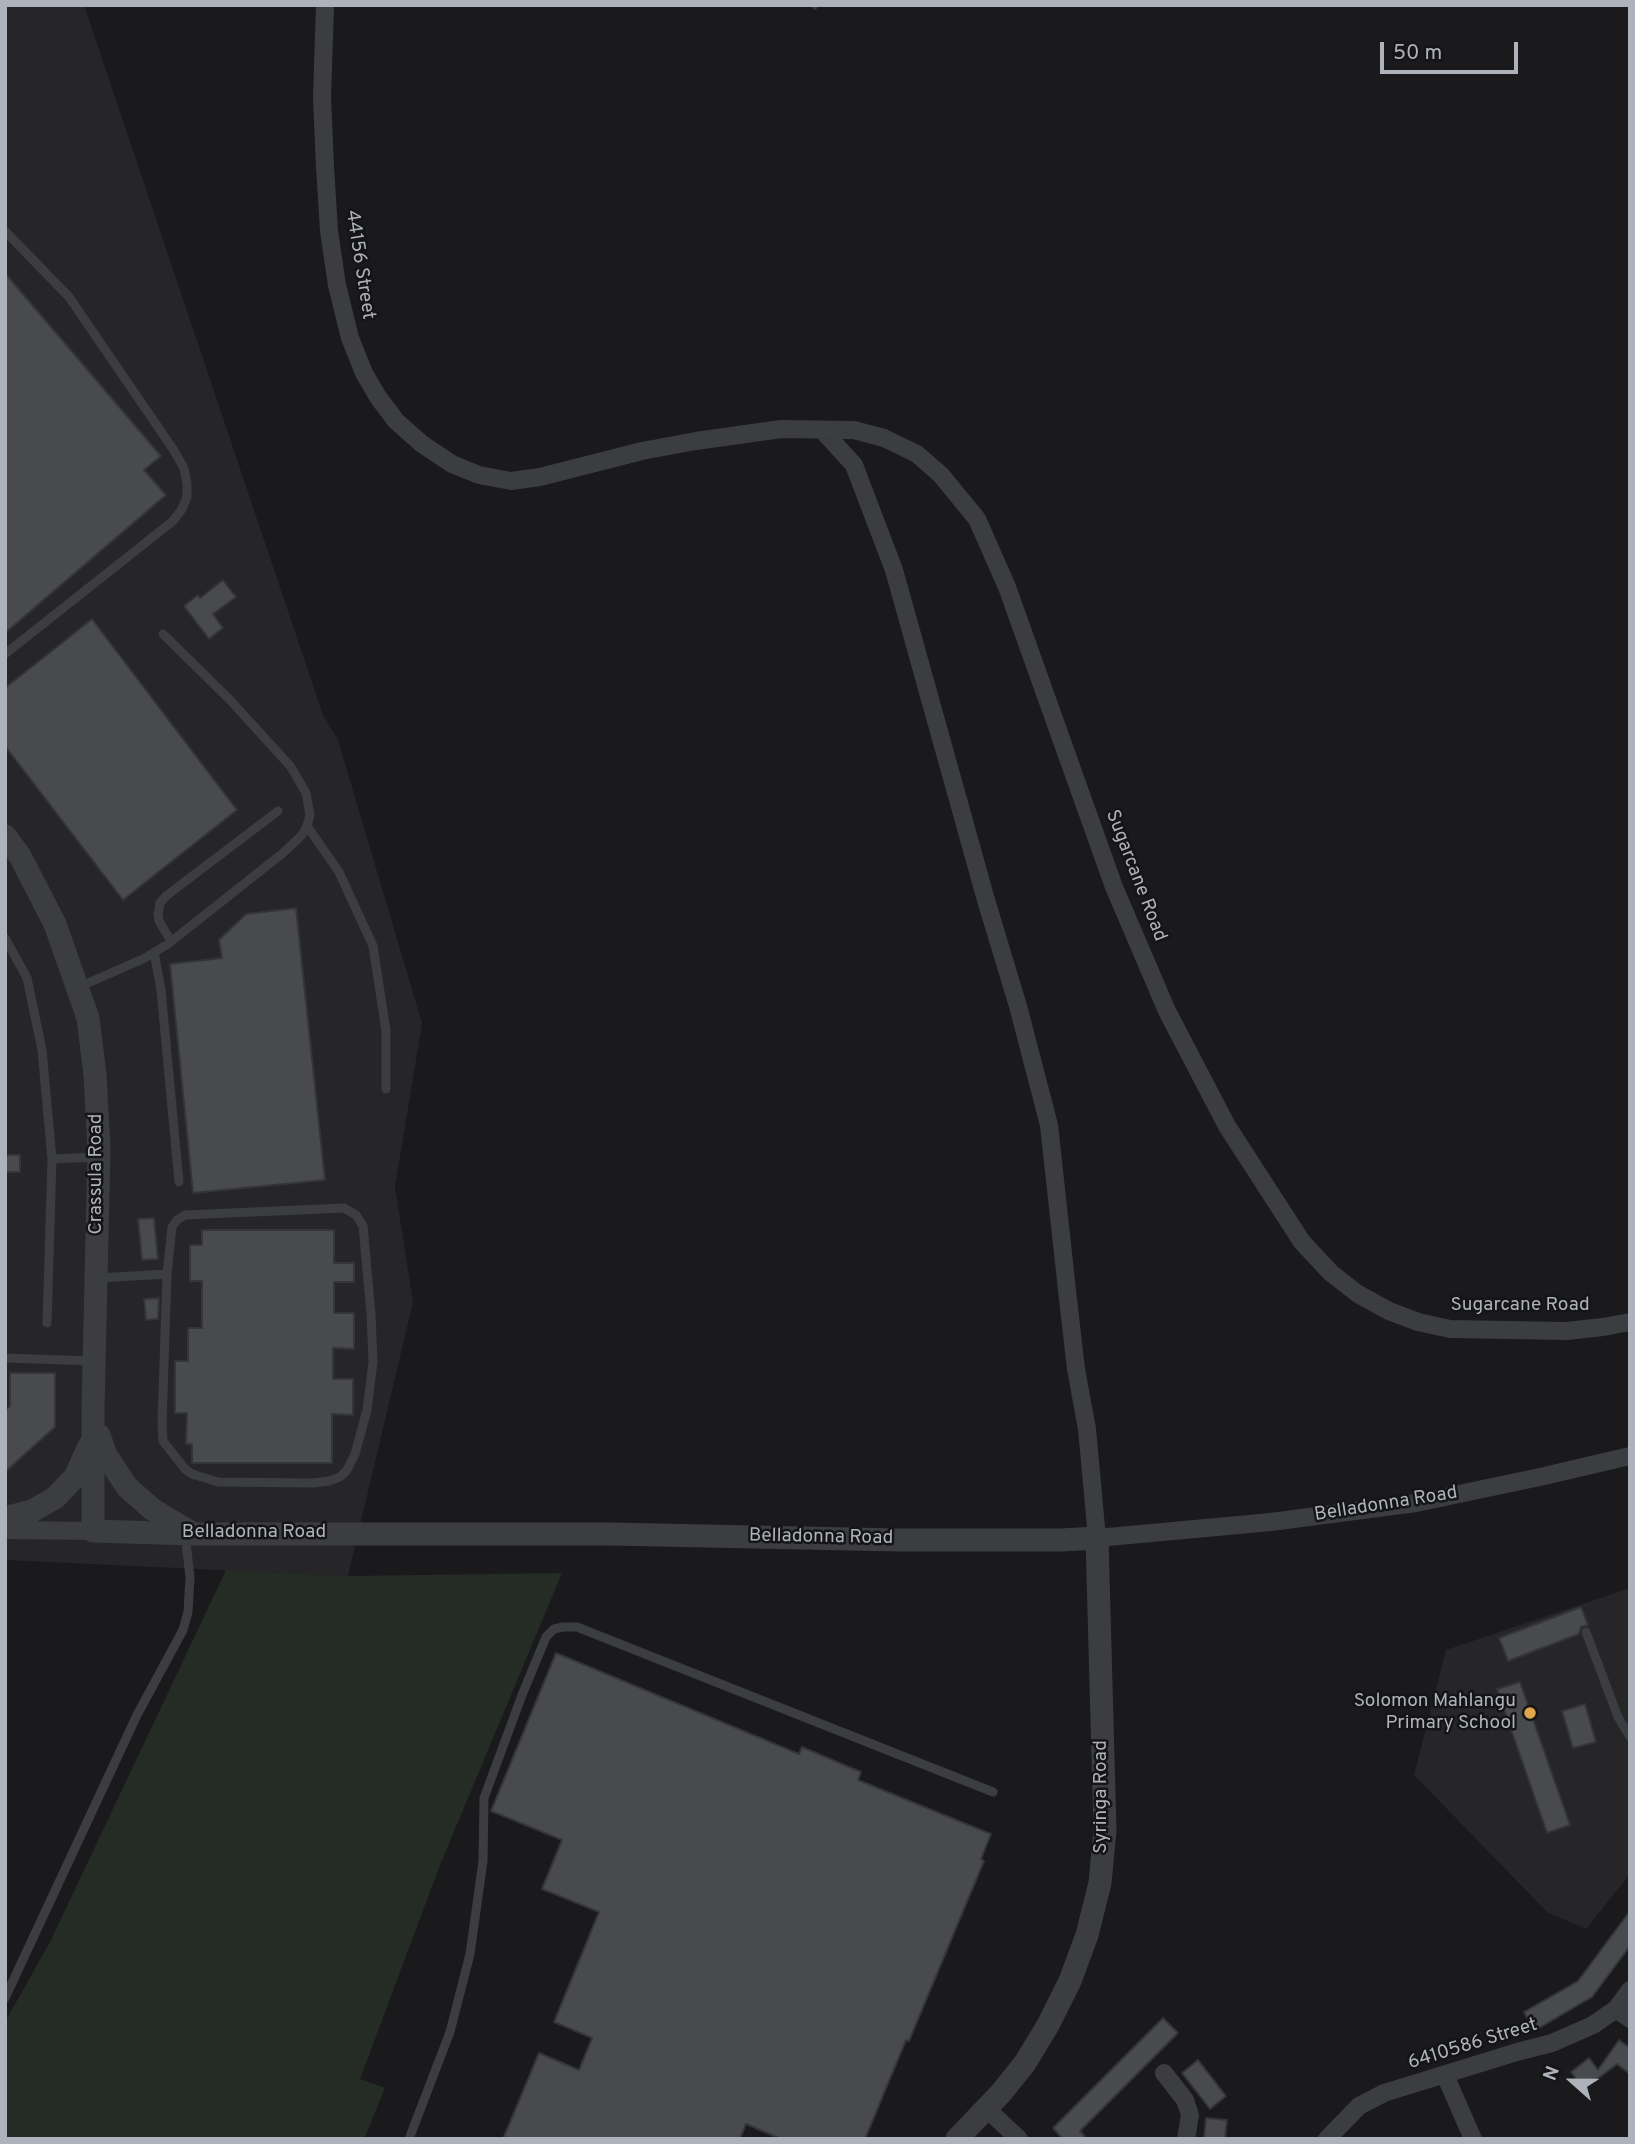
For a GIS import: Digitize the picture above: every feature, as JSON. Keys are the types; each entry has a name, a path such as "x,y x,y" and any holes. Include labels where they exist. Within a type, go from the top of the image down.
{"street":[{"name":"44156 Street","path":"325,5 323,98 329,232 350,338 364,373 378,397 396,421 422,444 452,464 479,475 511,481 540,477 642,451"},
{"name":"Sugarcane Road","path":"642,451 781,429 854,430 884,438 917,454 942,475 977,519 1012,600 1114,887 1167,1011 1227,1126 1302,1242 1331,1273 1359,1294 1389,1311 1418,1322 1450,1329 1567,1331 1630,1322"},
{"path":"823,431 854,465 894,570 1018,1006 1049,1125 1072,1334 1087,1429 1097,1538"},
{"name":"Crassula Road","path":"5,836 20,856 55,924 88,1018 95,1075 99,1157 93,1531"},
{"path":"5,1518 43,1506 66,1488 81,1466 94,1420"},
{"path":"94,1420 106,1455 127,1487 152,1509 189,1533"},
{"name":"Belladonna Road","path":"5,1530 610,1534 1061,1541 1271,1522 1416,1503 1630,1456"},
{"name":"Syringa Road","path":"957,2139 987,2109 1025,2063 1048,2025 1070,1981 1087,1935 1100,1884 1105,1830 1097,1538"},
{"name":"6410586 Street","path":"1327,2139 1359,2106 1384,2093 1552,2043 1623,2014 1630,1990"},
{"path":"1164,2073 1185,2100 1190,2116 1186,2139"},
{"path":"1445,2075 1472,2139"},
{"path":"987,2109 1019,2139"}],"lane":[{"path":"5,231 68,297 173,449 184,468 187,497 173,521 5,654"},
{"path":"77,988 154,952 171,941 283,853 302,835 310,816 306,793 291,766 231,701 163,634"},
{"path":"171,941 159,921 160,903 278,811"},
{"path":"307,826 339,872 373,946 386,1031 386,1089"},
{"path":"5,938 27,978 42,1049 52,1159 47,1323"},
{"path":"154,952 161,990 179,1182"},
{"path":"52,1159 99,1157"},
{"path":"344,1209 356,1215 363,1226 373,1362 367,1410 355,1454 340,1477 312,1483 218,1482 200,1478 185,1469 163,1441 167,1274 172,1227 186,1215 344,1209"},
{"path":"96,1278 167,1274"},
{"path":"5,1359 94,1361"},
{"path":"5,1998 137,1715 183,1630 188,1612 189,1533"},
{"path":"409,2139 450,2032 470,1954 483,1861 484,1798 546,1637 554,1629 563,1626 577,1628 993,1792"},
{"path":"1586,1632 1618,1717 1630,1737"}],"shaded area":[{"path":"5,5 84,5 323,715 338,740 422,1023 395,1187 413,1302 348,1576 5,1560"},
{"path":"226,1570 348,1576 562,1573 440,1865 360,2079 385,2088 364,2139 5,2139 5,2022 51,1940"},
{"name":"Solomon Mahlangu Primary School","path":"1630,1588 1630,1874 1586,1929 1547,1912 1414,1775 1446,1650"}],"building":[{"path":"5,273 161,456 144,470 166,495 5,633"},
{"path":"223,580 236,597 213,614 223,628 209,639 184,606 198,595 200,598"},
{"path":"92,619 237,810 123,900 5,746 5,688"},
{"path":"296,908 325,1180 193,1193 170,964 222,958 219,940 246,914"},
{"path":"5,1155 20,1155 20,1172 5,1172"},
{"path":"154,1218 158,1259 142,1260 138,1219"},
{"path":"202,1230 334,1230 334,1263 354,1263 354,1282 334,1282 334,1313 354,1313 354,1349 333,1348 333,1379 353,1379 353,1415 332,1414 332,1463 192,1463 192,1444 186,1444 187,1413 175,1413 175,1361 188,1361 188,1328 202,1328 202,1281 190,1281 190,1245 202,1245"},
{"path":"159,1298 158,1319 146,1320 144,1299"},
{"path":"10,1373 55,1373 55,1427 5,1472 5,1410 10,1406"},
{"path":"1581,1607 1588,1625 1581,1627 1579,1634 1508,1661 1499,1638"},
{"path":"556,1653 799,1754 802,1747 861,1772 858,1780 991,1834 981,1859 984,1861 865,2139 781,2139 746,2124 740,2139 503,2139 539,2053 579,2070 592,2038 554,2022 599,1912 542,1889 562,1840 491,1811"},
{"path":"1520,1682 1570,1825 1547,1833 1497,1689"},
{"path":"1585,1704 1596,1742 1573,1748 1562,1711"},
{"path":"1630,1911 1630,1946 1592,1997 1534,2031 1524,2012 1578,1981"},
{"path":"1163,2018 1178,2033 1080,2131 1087,2139 1063,2139 1053,2128"},
{"path":"1619,2040 1630,2048 1630,2074 1617,2064 1584,2089 1571,2072 1589,2058 1598,2070"},
{"path":"1198,2060 1226,2096 1210,2109 1182,2073"},
{"path":"1206,2118 1227,2120 1225,2139 1204,2139"}],"place":[{"name":"Solomon Mahlangu Primary School","path":"1530,1713"}]}
